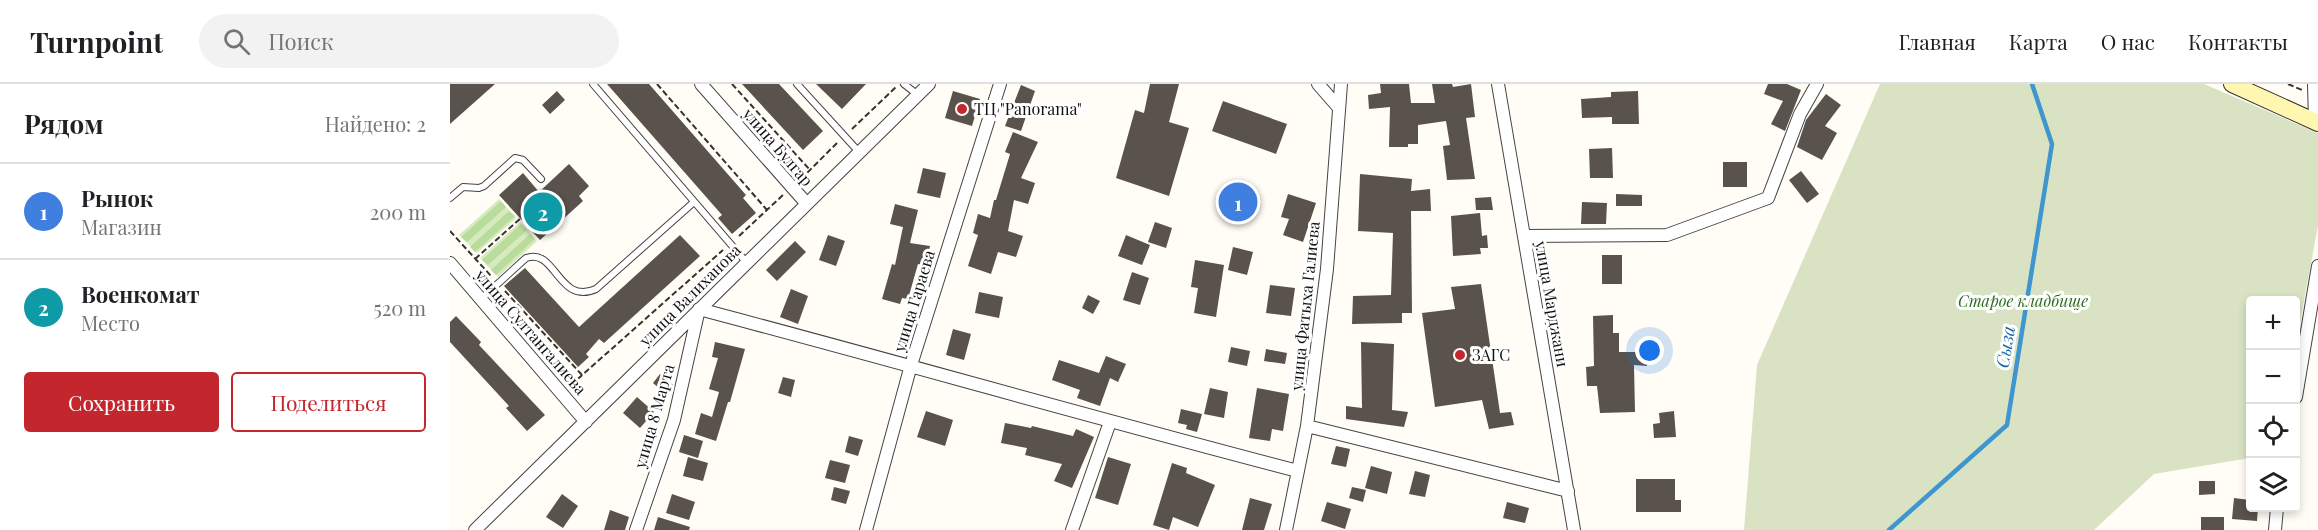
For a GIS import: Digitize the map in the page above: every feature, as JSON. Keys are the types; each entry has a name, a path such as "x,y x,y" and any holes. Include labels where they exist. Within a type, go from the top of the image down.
{"main road":[{"path":"2232,84 2316,122"}],"street":[{"name":"улица Булгар","path":"701,84 807,204"},
{"name":"улица Валиханова","path":"475,530 928,84"},
{"name":"улица Гараева","path":"866,530 911,365 1000,84"},
{"path":"1318,84 1339,108"},
{"name":"улица Фатыха Галиева","path":"1286,530 1307,426 1327,269 1341,84"},
{"name":"улица Марджани","path":"1498,84 1574,530"},
{"path":"1524,236 1667,235 1768,198 1800,114 1817,84"},
{"path":"2314,84 2316,122"},
{"name":"улица Султангалиева","path":"450,263 586,422"},
{"path":"2300,369 2318,266"},
{"path":"699,309 1298,471"},
{"name":"улица 8 Марта","path":"636,530 674,420 699,309"},
{"path":"1072,530 1110,422"},
{"path":"1307,426 1568,491"},
{"path":"2275,530 2277,512"}],"lane":[{"path":"593,84 747,262"},
{"path":"797,84 859,153"},
{"path":"904,84 918,95"},
{"path":"450,198 462,187 484,186 516,158 523,160 541,179"},
{"path":"481,299 526,258 536,255 542,258 573,291 580,294 596,290 694,202"}],"path":[{"path":"657,84 767,210"},
{"path":"732,84 810,170"},
{"path":"475,259 520,218"},
{"path":"450,231 582,375"}],"green space":[{"name":"Старое кладбище","path":"1880,84 2204,84 2318,133 2318,226 2300,322 2300,296 2246,296 2246,459 2154,474 2094,530 1744,530 1757,365"},
{"path":"499,199 516,218 477,253 459,235"},
{"path":"501,201 506,207 467,242 461,237"},
{"path":"509,211 515,216 475,252 470,247"},
{"path":"520,222 537,241 498,277 480,258"},
{"path":"521,224 527,230 488,265 482,260"},
{"path":"530,234 535,239 496,275 491,270"}],"building":[{"path":"450,84 495,84 450,124"},
{"path":"607,84 649,84 746,195 743,198 756,213 732,234 718,218 722,215"},
{"path":"742,84 779,84 823,131 803,150"},
{"path":"816,84 866,84 842,109"},
{"path":"1150,84 1179,84 1169,122 1189,128 1169,196 1116,178 1135,110 1144,113"},
{"path":"1380,84 1409,84 1411,103 1435,103 1432,84 1452,84 1453,87 1471,84 1475,117 1466,118 1475,179 1447,180 1443,146 1450,145 1446,121 1418,125 1418,144 1408,144 1408,147 1389,147 1390,107 1369,109 1368,95 1381,93"},
{"path":"1768,84 1787,84 1801,90 1785,131 1771,124 1783,101 1764,94"},
{"path":"1021,85 1035,91 1021,131 1005,126"},
{"path":"557,91 565,100 550,114 542,105"},
{"name":"ТЦ \"Panorama\"","path":"953,91 980,99 972,126 945,118"},
{"path":"1638,91 1639,124 1612,124 1612,117 1582,118 1581,99 1611,97 1611,92"},
{"path":"1826,94 1841,105 1825,126 1837,133 1822,160 1797,147 1806,120"},
{"path":"1223,101 1287,124 1276,154 1212,131"},
{"path":"1013,132 1038,142 1021,178 1035,183 1028,204 1014,200 1008,231 1023,236 1016,257 998,252 991,274 968,266 978,235 973,233 978,214 990,218 1010,154 1005,152"},
{"path":"1612,148 1613,178 1590,178 1589,149"},
{"path":"1723,162 1747,162 1747,187 1723,187"},
{"path":"569,164 589,186 579,196 583,201 540,240 499,195 523,173 539,192"},
{"path":"923,168 946,173 940,198 917,193"},
{"path":"1801,171 1819,194 1807,203 1789,180"},
{"path":"1360,174 1412,179 1411,191 1430,189 1431,211 1411,211 1412,313 1402,313 1402,323 1352,324 1353,296 1391,295 1393,233 1358,231"},
{"path":"1288,194 1316,203 1303,242 1283,235 1289,219 1281,217"},
{"path":"1616,194 1642,195 1642,206 1616,206"},
{"path":"1491,197 1493,210 1476,210 1475,198"},
{"path":"1582,202 1607,203 1606,224 1581,224"},
{"path":"895,204 918,210 910,243 930,246 926,266 918,264 908,299 902,298 900,304 882,299 892,264 895,265 903,227 890,224"},
{"path":"1480,213 1482,236 1487,235 1488,248 1480,248 1481,254 1453,256 1451,216"},
{"path":"1155,222 1172,228 1166,248 1148,242"},
{"path":"680,235 700,256 604,343 599,339 586,354 589,357 578,367 504,286 525,268 579,327"},
{"path":"828,235 845,241 836,266 819,260"},
{"path":"1126,235 1150,245 1142,265 1118,256"},
{"path":"795,241 806,252 777,281 766,270"},
{"path":"1233,247 1253,252 1247,275 1228,270"},
{"path":"1602,255 1622,255 1622,284 1602,284"},
{"path":"1195,260 1224,265 1216,317 1194,313 1198,288 1191,287"},
{"path":"1132,272 1149,278 1140,305 1123,300"},
{"name":"ЗАГС","path":"1481,284 1500,413 1511,412 1514,425 1489,429 1482,400 1435,407 1422,313 1455,309 1451,287"},
{"path":"1270,285 1295,288 1291,316 1266,313"},
{"path":"791,289 808,296 798,324 780,317"},
{"path":"979,292 1003,297 999,318 975,313"},
{"path":"1088,295 1100,301 1093,314 1082,308"},
{"path":"1613,315 1613,333 1619,333 1619,352 1647,352 1647,366 1634,365 1635,412 1600,413 1597,386 1587,386 1586,367 1594,366 1593,316"},
{"path":"456,316 481,342 479,345 545,415 527,431 506,408 509,406 450,342 450,322"},
{"path":"953,329 971,334 964,360 946,355"},
{"path":"715,342 745,349 716,441 695,434 701,413 712,417 719,392 709,389 718,358 712,357"},
{"path":"1361,342 1394,344 1392,410 1408,412 1404,427 1346,419 1346,406 1362,408"},
{"path":"1231,347 1250,351 1247,366 1228,362"},
{"path":"1266,349 1287,353 1285,364 1264,361"},
{"path":"1106,356 1126,364 1118,382 1110,378 1100,406 1077,398 1080,390 1052,380 1059,360 1099,373"},
{"path":"660,374 673,385 666,394 653,383"},
{"path":"783,377 795,380 791,397 778,393"},
{"path":"1210,388 1228,392 1224,418 1204,414"},
{"path":"1257,388 1289,394 1283,431 1272,429 1270,441 1249,438"},
{"path":"637,397 654,412 640,428 623,413"},
{"path":"1181,409 1202,414 1197,432 1186,429 1187,425 1178,423"},
{"path":"926,411 953,420 945,446 917,437"},
{"path":"1674,411 1676,437 1654,438 1653,424 1660,423 1659,413"},
{"path":"1005,423 1031,428 1032,426 1073,436 1076,429 1094,437 1072,488 1054,481 1062,464 1025,455 1027,448 1001,443"},
{"path":"684,435 703,441 698,458 679,452"},
{"path":"849,436 863,440 858,456 845,452"},
{"path":"1336,446 1350,449 1346,467 1331,464"},
{"path":"688,457 708,463 703,481 683,476"},
{"path":"1108,457 1131,464 1118,505 1095,498"},
{"path":"830,460 850,465 845,483 825,478"},
{"path":"1172,463 1187,468 1186,473 1215,485 1198,527 1173,517 1169,530 1153,525"},
{"path":"1371,466 1392,472 1387,494 1365,488"},
{"path":"1415,471 1430,475 1425,497 1409,494"},
{"path":"1636,479 1675,479 1675,500 1681,500 1681,512 1636,512"},
{"path":"2199,481 2215,481 2215,494 2199,495"},
{"path":"834,487 850,491 846,504 831,500"},
{"path":"1352,487 1366,490 1363,502 1349,498"},
{"path":"562,494 578,506 563,528 546,517"},
{"path":"672,494 695,502 689,520 666,513"},
{"path":"1250,498 1272,504 1264,530 1242,530"},
{"path":"2234,498 2246,500 2246,512 2258,512 2257,521 2232,519"},
{"path":"1327,502 1351,509 1345,529 1321,521"},
{"path":"1507,502 1529,508 1525,523 1503,518"},
{"path":"610,510 629,517 625,530 604,530"},
{"path":"658,517 690,527 689,530 654,530"},
{"path":"2201,517 2224,517 2224,530 2201,530"}],"waterway":[{"name":"Сыза","path":"1889,530 2007,425 2052,144 2032,84"}],"place":[{"name":"ТЦ \"Panorama\"","path":"962,109"},
{"name":"Рынок","path":"1238,202"},
{"name":"Военкомат","path":"543,212"},
{"name":"ЗАГС","path":"1460,355"}]}
